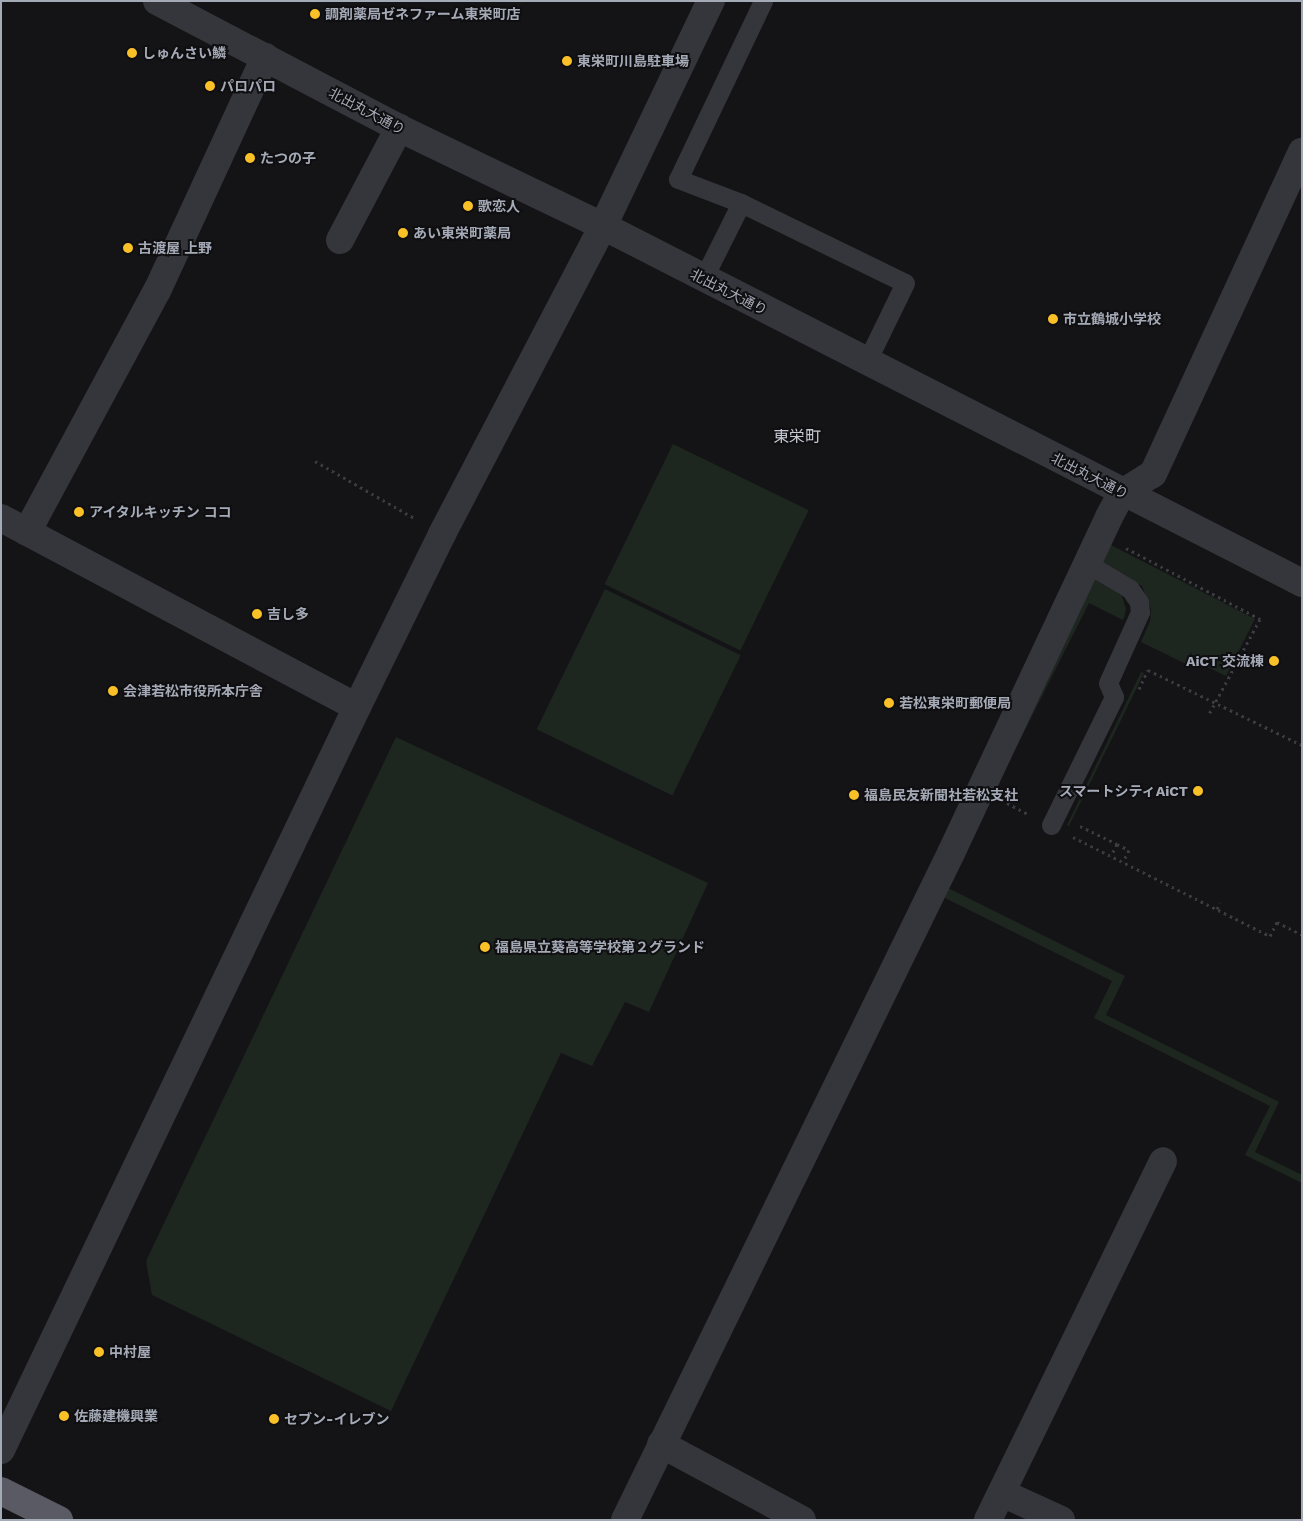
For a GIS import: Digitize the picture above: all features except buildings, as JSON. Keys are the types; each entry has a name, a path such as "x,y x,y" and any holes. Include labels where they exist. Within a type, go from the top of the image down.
{"highway":[{"path":"1,1491 60,1520"}],"street":[{"name":"北出丸大通り","path":"157,1 399,128 604,226 866,363 1302,583"},
{"path":"1,1450 357,707 442,534 604,226 711,1"},
{"path":"26,532 157,291 265,57"},
{"path":"340,240 399,128"},
{"path":"626,1520 661,1444 951,853 1101,535 1122,493 1153,474 1302,152"},
{"path":"1,518 357,707"},
{"path":"988,1520 1163,1161"},
{"path":"661,1444 802,1520"},
{"path":"1002,1493 1061,1520"}],"lane":[{"path":"763,1 678,179 741,203 905,283 866,363"},
{"path":"703,279 741,203"},
{"path":"1051,825 1114,697 1108,683 1140,612 1139,602 1130,589 1088,564"}],"path":[{"path":"315,461 442,534"},
{"path":"1101,535 1260,619 1209,714"},
{"path":"1142,670 1147,673"},
{"path":"1138,691 1148,670 1302,745"},
{"path":"1004,802 1270,936 1277,922 1302,935"},
{"path":"1073,822 1129,850 1123,862"},
{"path":"1111,856 1117,844"},
{"path":"1217,909 1220,903"}],"shaded area":[{"path":"673,444 809,510 740,650 605,584"},
{"path":"1109,544 1255,619 1226,676 1199,663 1190,666 1141,642 1150,621 1151,609 1142,586 1100,561"},
{"path":"1093,577 1122,596 1126,609 1124,618 1123,620 1089,603 978,823"},
{"path":"605,589 741,655 672,795 537,729"},
{"path":"1141,672 1144,673 1069,826 1067,825"},
{"name":"福島県立葵高等学校第２グランド","path":"396,737 708,883 649,1012 625,1002 592,1066 561,1053 391,1411 152,1295 146,1261"},
{"path":"946,887 1125,976 1106,1015 1279,1102 1255,1152 1302,1175 1302,1183 1245,1155 1270,1106 1094,1018 1112,981 935,893"}],"place":[{"name":"調剤薬局ゼネファーム東栄町店","path":"315,14"},
{"name":"しゅんさい鱗","path":"132,53"},
{"name":"東栄町川島駐車場","path":"567,61"},
{"name":"パロパロ","path":"210,86"},
{"name":"たつの子","path":"250,158"},
{"name":"歌恋人","path":"468,206"},
{"name":"あい東栄町薬局","path":"403,233"},
{"name":"古渡屋 上野","path":"128,248"},
{"name":"市立鶴城小学校","path":"1053,319"},
{"name":"アイタルキッチン ココ","path":"79,512"},
{"name":"吉し多","path":"257,614"},
{"name":"AiCT 交流棟","path":"1274,661"},
{"name":"会津若松市役所本庁舎","path":"113,691"},
{"name":"若松東栄町郵便局","path":"889,703"},
{"name":"スマートシティAiCT","path":"1198,791"},
{"name":"福島民友新聞社若松支社","path":"854,795"},
{"name":"福島県立葵高等学校第２グランド","path":"485,947"},
{"name":"中村屋","path":"99,1352"},
{"name":"佐藤建機興業","path":"64,1416"},
{"name":"セブン-イレブン","path":"274,1419"}],"district":[{"name":"東栄町","path":"797,437"}]}
